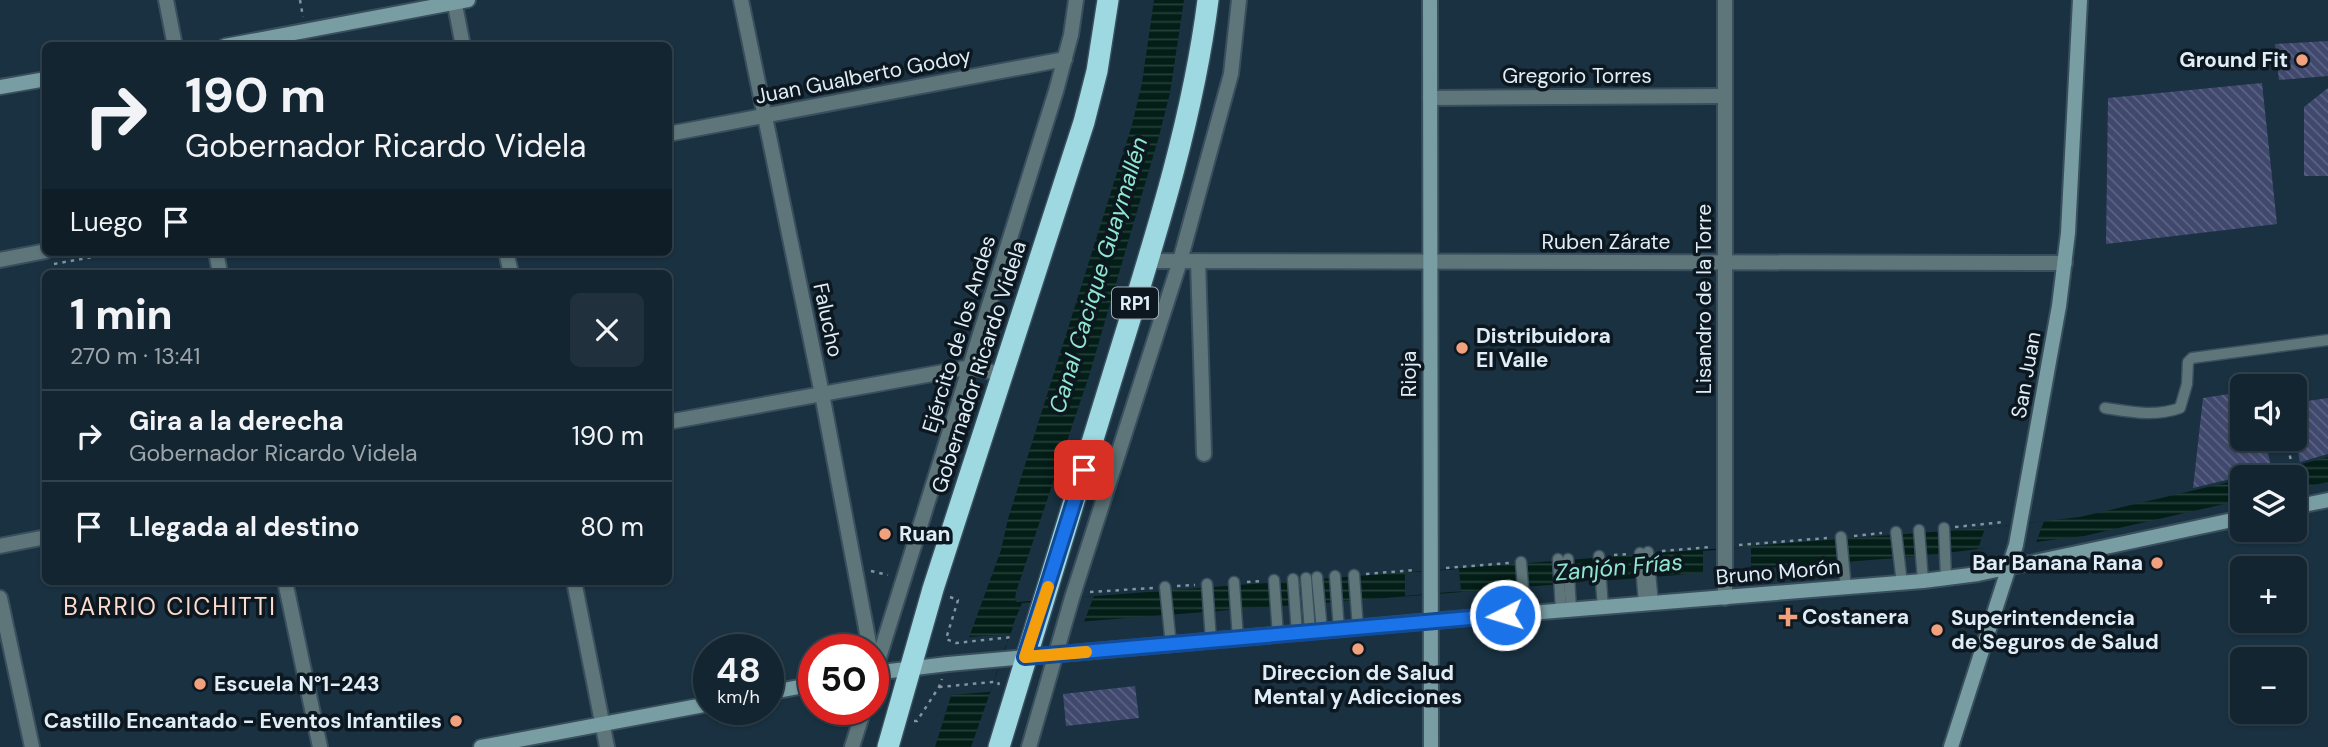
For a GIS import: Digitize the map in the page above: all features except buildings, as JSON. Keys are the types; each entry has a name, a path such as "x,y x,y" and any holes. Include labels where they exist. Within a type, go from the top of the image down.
{"highway":[{"name":"Gobernador Ricardo Videla","path":"888,747 933,589 1084,122 1097,71 1108,0"},
{"name":"RP1","path":"999,747 1148,261 1198,69 1208,0"}],"street":[{"path":"166,0 174,42"},
{"name":"Falucho","path":"741,0 822,394 867,634"},
{"name":"Ejército de los Andes","path":"887,634 1065,59 1076,0"},
{"path":"1029,747 1054,655 1180,261 1231,74 1239,0"},
{"name":"Rioja","path":"1430,0 1431,747"},
{"name":"Lisandro de la Torre","path":"1725,0 1725,598"},
{"name":"San Juan","path":"1951,747 2021,524 2065,263 2080,0"},
{"path":"246,42 459,1 463,42"},
{"name":"Juan Gualberto Godoy","path":"672,133 1065,59"},
{"path":"0,87 42,80"},
{"name":"Gregorio Torres","path":"1430,98 1725,96"},
{"path":"0,260 49,258"},
{"name":"Ruben Zárate","path":"1148,261 2065,263"},
{"path":"1198,261 1204,454"},
{"path":"672,421 971,367 1002,374"},
{"path":"2307,504 2328,500"},
{"name":"Bruno Morón","path":"889,670 1431,621 1902,584 2009,568 2230,521"},
{"path":"0,546 42,538"},
{"path":"286,585 320,747"},
{"path":"575,585 607,747"},
{"path":"0,598 32,747"},
{"path":"481,747 693,707"},
{"path":"852,747 859,725"}],"lane":[{"path":"2105,408 2152,415 2167,413 2180,408 2187,384 2188,362 2192,358 2328,340"},
{"path":"1944,530 1945,578"},
{"path":"1919,532 1923,581"},
{"path":"1896,534 1902,584"},
{"path":"1841,538 1846,588"},
{"path":"1644,554 1648,604"},
{"path":"1599,558 1603,607"},
{"path":"1563,560 1566,610"},
{"path":"1521,563 1525,614"},
{"path":"1354,576 1358,628"},
{"path":"1335,577 1339,629"},
{"path":"1311,579 1319,603 1310,632 1307,604 1311,579"},
{"path":"1293,580 1295,605 1310,632"},
{"path":"1274,581 1278,635"},
{"path":"1234,584 1238,639"},
{"path":"1207,586 1211,641"},
{"path":"1165,588 1171,645"}],"path":[{"path":"300,0 303,18"},
{"path":"49,258 73,256"},
{"path":"857,574 872,571 905,579"},
{"path":"933,589 958,600 946,639 956,643 1009,639"},
{"path":"897,716 917,721 939,687 995,682"}],"water":[{"path":"1154,0 1184,0 1170,93 1159,136 1089,376 1016,592 1017,602 1985,528 2080,517 2230,482 2230,503 2084,536 1921,556 1013,627 971,747 935,747 971,632 1001,550 1008,519 1132,125 1142,83"},
{"path":"2328,457 2328,482 2307,486 2307,465 2298,465"}],"pier":[{"path":"2044,521 2036,543 1978,549 1985,528"},
{"path":"1751,547 1751,570 1703,574 1703,551"},
{"path":"1459,569 1461,591 1405,596 1405,573"},
{"path":"1094,596 1084,622 1012,627 1022,603"},
{"path":"1010,634 990,692 951,695 969,637"}],"slow traffic":[{"path":"1048,587 1025,657 1086,652"}],"place":[{"name":"Ground Fit","path":"2302,60"},
{"name":"Distribuidora El Valle","path":"1462,348"},
{"name":"Ruan","path":"885,534"},
{"name":"Bar Banana Rana","path":"2157,563"},
{"name":"Costanera","path":"1788,617"},
{"name":"Superintendencia de Seguros de Salud","path":"1937,630"},
{"name":"Direccion de Salud Mental y Adicciones","path":"1358,649"},
{"name":"Escuela N°1-243","path":"200,684"},
{"name":"Castillo Encantado - Eventos Infantiles","path":"456,721"}],"district":[{"name":"BARRIO CICHITTI","path":"170,606"}],"route":[{"path":"1084,470 1025,657 1505,615"}],"water label":[{"name":"Canal Cacique Guaymallén","path":"1098,275"},
{"name":"Zanjón Frías","path":"1619,567"}]}
